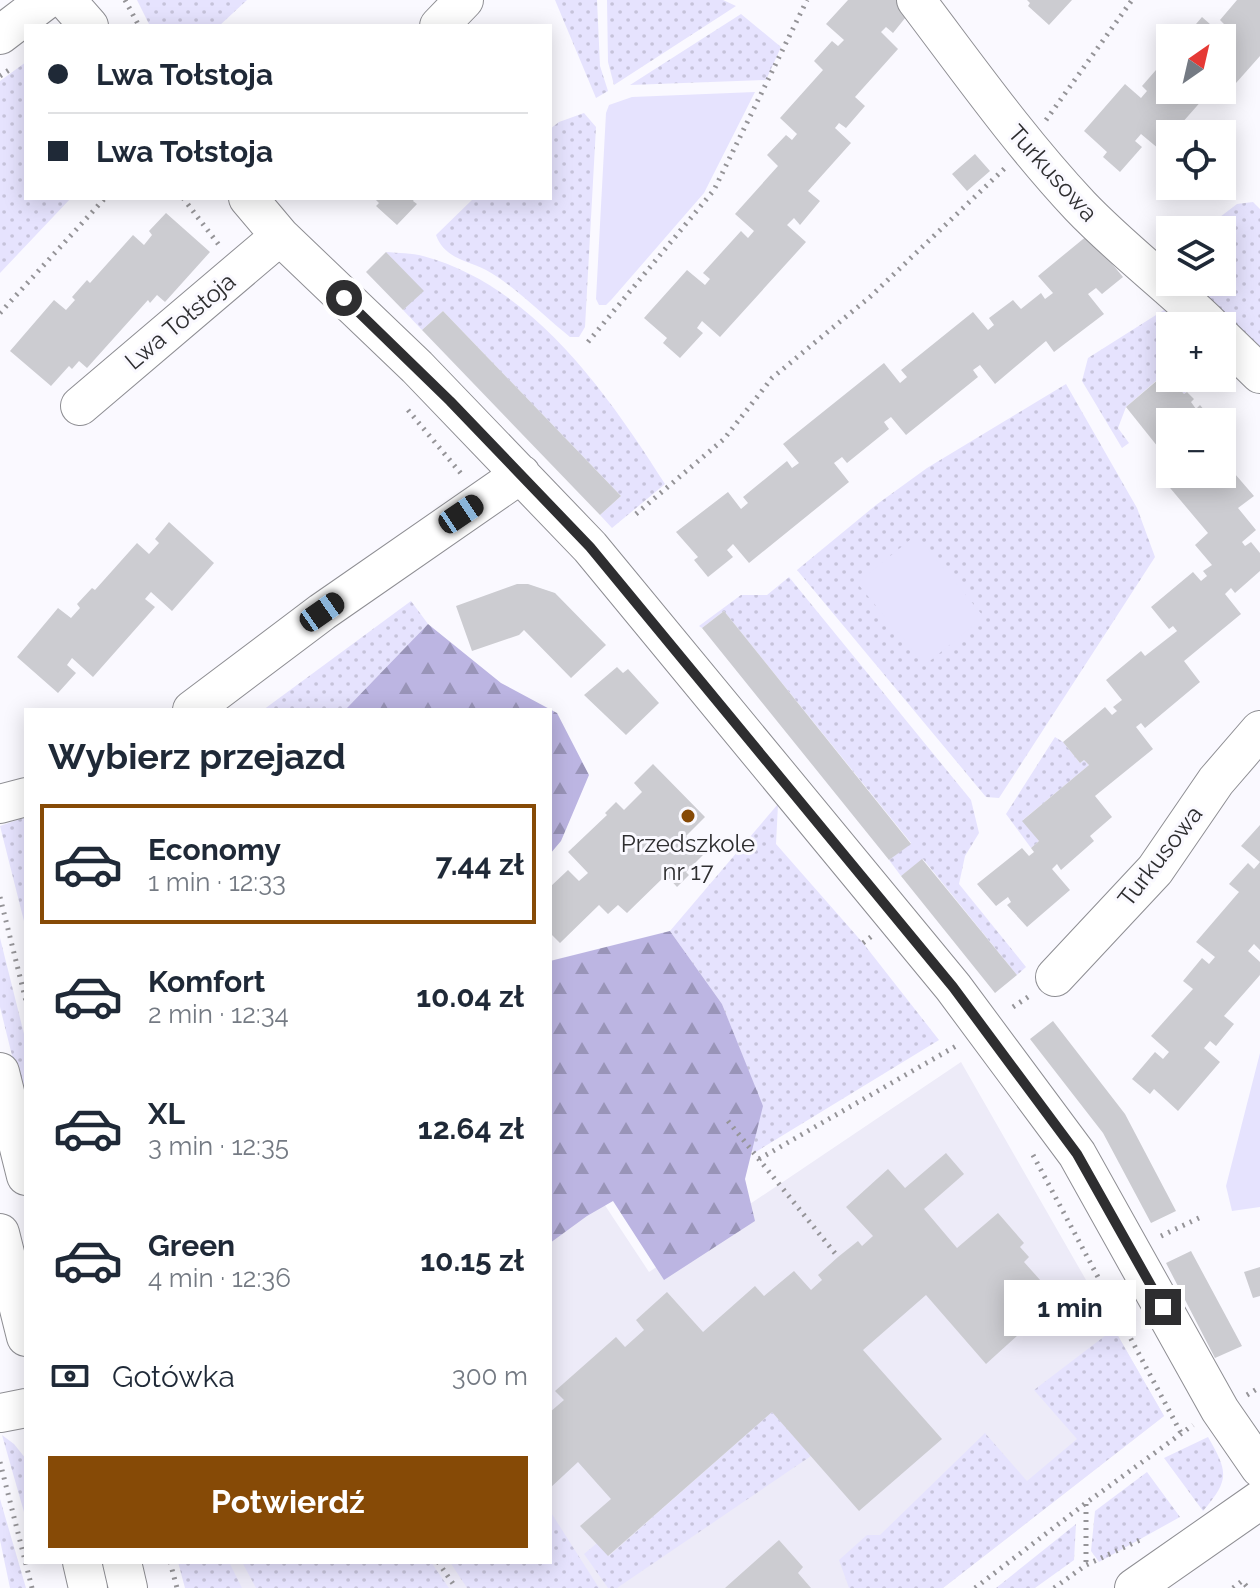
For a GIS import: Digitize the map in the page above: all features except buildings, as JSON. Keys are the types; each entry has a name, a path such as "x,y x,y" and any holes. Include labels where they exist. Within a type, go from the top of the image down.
{"street":[{"path":"0,35 46,0"},
{"path":"66,0 87,24"},
{"path":"441,24 464,0"},
{"name":"Turkusowa","path":"916,0 1027,147 1082,208 1197,312"},
{"name":"Lwa Tołstoja","path":"80,406 239,271 266,211 590,547 953,987 1077,1154 1220,1410 1260,1468"},
{"path":"1236,351 1258,372"},
{"path":"195,708 322,612 521,474"},
{"name":"Turkusowa","path":"1042,987 1155,870 1216,781 1260,730"},
{"path":"0,804 24,798"},
{"path":"0,1072 24,1168"},
{"path":"0,1233 24,1329"},
{"path":"0,1413 24,1408"},
{"path":"1151,1584 1260,1500"},
{"path":"82,1564 88,1588"},
{"path":"122,1564 128,1588"}],"path":[{"path":"125,0 138,24"},
{"path":"588,342 714,190 807,0"},
{"path":"636,514 724,439 772,378 871,296 1027,147 1132,0"},
{"path":"0,313 103,200"},
{"path":"185,200 239,271"},
{"path":"0,897 23,976"},
{"path":"1013,1007 1042,987"},
{"path":"759,1159 957,1045"},
{"path":"728,1121 838,1257"},
{"path":"1031,1151 1181,1433"},
{"path":"1152,1241 1203,1216"},
{"path":"975,1588 1202,1419"},
{"path":"0,1462 24,1556"},
{"path":"1054,1588 1086,1565 1086,1503"},
{"path":"26,1564 32,1588"},
{"path":"171,1564 177,1588"},
{"path":"439,1564 456,1588"},
{"path":"1233,1588 1242,1581 1248,1588"}],"shaded area":[{"path":"137,0 247,0 221,24 149,24"},
{"path":"555,0 597,0 600,66 608,91 596,98"},
{"path":"607,0 723,0 736,6 614,85 608,62"},
{"path":"741,14 781,47 766,80 630,85"},
{"path":"24,63 24,200 69,200 0,273 0,81"},
{"path":"755,92 704,193 612,299 606,305 599,305 596,299 606,113 609,105 632,97"},
{"path":"584,113 596,127 585,327 579,337 570,337 496,276 450,254 436,235 472,200 552,200 552,127"},
{"path":"1253,202 1260,209 1260,347 1244,344 1236,336 1236,312 1210,312 1193,296 1236,296 1236,216 1221,216 1237,204"},
{"path":"386,252 423,256 462,270 499,291 532,317 564,347 592,380 665,484 612,528 600,515 621,496 443,311 422,330 403,310 423,291"},
{"path":"1175,303 1184,312 1161,312"},
{"path":"1156,315 1156,381 1126,407 1118,428 1129,443 1122,448 1082,381 1088,358"},
{"path":"1066,384 1137,508 1155,557 999,798 986,797 797,570 927,468"},
{"path":"916,535 984,617 925,665 857,583"},
{"path":"789,577 971,800 979,833 965,856 959,884 1026,967 1017,975 923,859 901,876 889,860 911,843 724,611 702,628 699,626 741,595 767,595"},
{"path":"411,601 428,624 347,708 266,708"},
{"path":"1055,737 1080,763 1084,760 1089,765 1023,820 1039,841 1031,848 1006,814"},
{"path":"778,804 776,844 863,943 939,1040 754,1153 751,1149 762,1106 722,1004 670,931"},
{"path":"24,818 24,921 0,826"},
{"path":"0,938 24,1034 24,1104 0,1007"},
{"path":"1260,1053 1260,1207 1232,1211 1226,1186"},
{"path":"961,1062 1164,1416 943,1588 196,1588 190,1564 552,1564 552,1125 649,1272"},
{"path":"1114,1329 1164,1416 943,1588 849,1588 839,1560 867,1535 880,1535 985,1433 1027,1481 1077,1439 1034,1390"},
{"path":"772,1412 811,1456 617,1588 608,1588 584,1554 597,1543 609,1556"},
{"path":"2,1435 24,1456 24,1512"},
{"path":"1208,1437 1223,1475 1218,1491 1203,1511 1164,1458"},
{"path":"1147,1472 1180,1517 1099,1562 1091,1551 1095,1511"},
{"path":"0,1499 26,1588 10,1588 0,1540"},
{"path":"552,1514 599,1588 467,1588 451,1564 552,1564"},
{"path":"1076,1524 1074,1560 1035,1588 996,1588"},
{"path":"179,1564 230,1564 242,1588 185,1588"},
{"path":"243,1564 432,1564 449,1588 256,1588"}],"green space":[{"path":"428,624 501,683 548,708 347,708"},
{"path":"552,710 557,713 589,775 561,841 552,852"},
{"path":"670,931 722,1004 763,1106 745,1179 755,1221 664,1280 613,1201 552,1242 552,960"}],"place":[{"name":"Przedszkole nr 17","path":"688,816"}],"route":[{"path":"344,298 404,354 590,547 953,987 1077,1154 1163,1307"}]}
